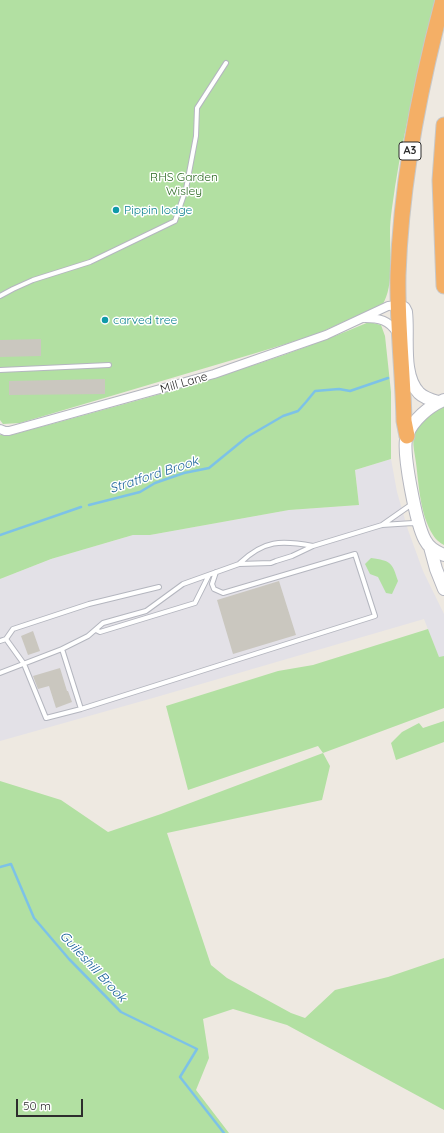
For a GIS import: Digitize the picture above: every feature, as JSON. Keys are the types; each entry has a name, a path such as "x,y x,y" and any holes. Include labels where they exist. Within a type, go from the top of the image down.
{"highway":[{"name":"A3","path":"407,436 404,421 404,398 399,335 399,251 413,128 427,58 443,0"},
{"path":"444,125 440,180 444,286"}],"main road":[{"path":"398,305 404,308 406,312 407,351 411,380 424,397 441,401"},
{"path":"441,401 423,413 407,436 405,450 414,502 424,539 430,547 444,555"},
{"path":"430,547 436,569 444,589"}],"street":[{"name":"Mill Lane","path":"0,429 9,431 214,374 326,335 388,306 398,305"},
{"name":"Mill Lane","path":"362,318 385,320 393,326 399,335"}],"lane":[{"path":"0,296 33,280 90,262 175,221 186,189 196,136 197,108 226,63"},
{"path":"0,370 108,365"},
{"path":"382,525 414,502"},
{"path":"0,674 62,649 88,636 103,624 146,611 183,584 239,564 271,563 292,556 313,546 382,525 413,523 420,528"},
{"path":"239,564 251,553 273,544 290,542 313,546"},
{"path":"6,639 24,664 46,718 81,709 375,616 355,554 223,593 214,589 212,584 216,572"},
{"path":"96,630 100,632 195,603 209,575"},
{"path":"0,641 6,639 13,629 88,604 160,587"},
{"path":"62,649 81,709"}],"shaded area":[{"path":"391,459 397,492 408,530 423,571 444,614 444,656 439,658 424,619 0,741 0,579 51,559 133,535 150,535 289,510 359,505 355,470"}],"green space":[{"name":"RHS Garden Wisley","path":"0,0 438,0 414,93 399,163 390,222 391,269 389,288 383,304 315,335 20,423 3,424 0,420"},
{"path":"369,322 381,325 385,336 391,392 391,459 355,470 359,505 289,510 150,535 133,535 51,559 0,579 0,435 11,435 237,371 326,340"},
{"path":"444,405 444,545 434,537 425,518 419,490 413,442 416,430 422,421"},
{"path":"371,558 383,560 392,566 398,581 392,594 386,593 378,577 370,574 365,564"},
{"path":"428,629 439,657 444,656 444,708 323,753 318,746 188,790 166,706 278,671 313,665"},
{"path":"444,721 444,742 396,760 391,743 402,732 419,723 423,728"},
{"path":"323,753 330,766 322,800 167,833 211,965 227,978 291,1013 305,1018 335,990 388,977 444,958 444,1110 287,1025 233,1009 203,1019 209,1058 196,1090 229,1133 0,1133 0,781 61,800 108,832 161,814"}],"building":[{"path":"41,339 41,356 0,357 0,340"},
{"path":"105,379 105,394 9,395 9,381"},
{"path":"279,581 296,635 233,654 217,600"},
{"path":"33,631 40,651 28,655 21,636"},
{"path":"60,668 72,702 56,708 49,686 38,689 33,676"}],"waterway":[{"name":"Stratford Brook","path":"89,505 140,492 155,483 184,473 209,468 247,437 283,416 298,411 315,391 339,389 350,391 388,378"},
{"name":"Stratford Brook","path":"0,535 81,507"},
{"name":"Guileshill Brook","path":"0,867 11,864 34,918 69,959 121,1012 197,1049 180,1077 224,1133"}],"place":[{"name":"Pippin lodge","path":"116,210"},
{"name":"carved tree","path":"105,320"}]}
